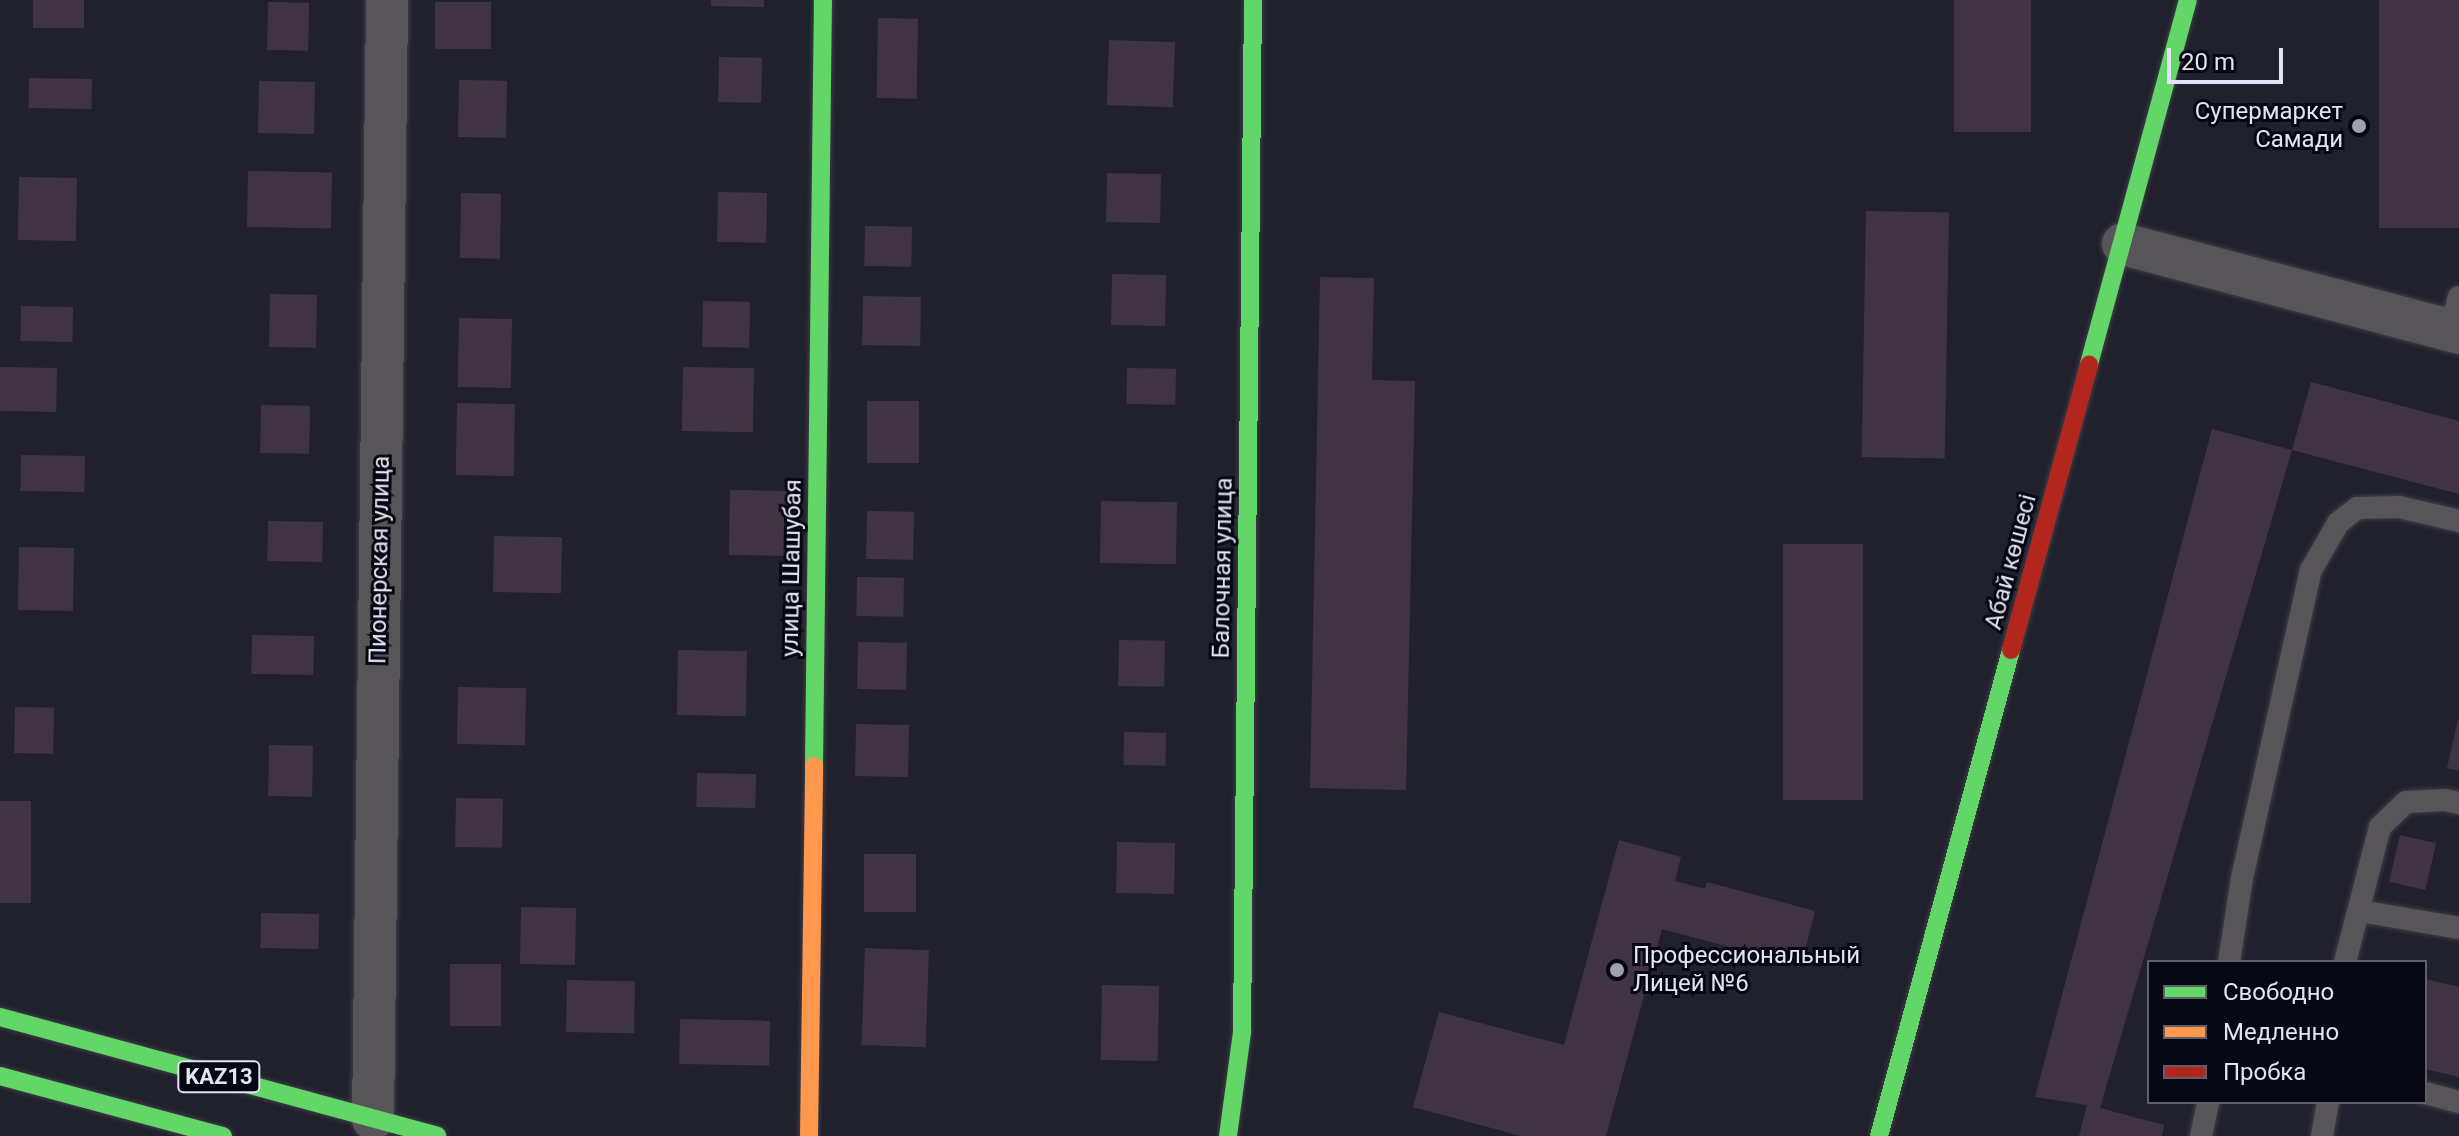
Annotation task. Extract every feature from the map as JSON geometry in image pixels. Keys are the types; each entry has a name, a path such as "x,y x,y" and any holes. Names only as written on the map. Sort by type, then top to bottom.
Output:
{"street":[{"name":"Пионерская улица","path":"373,1119 387,0"},
{"name":"улица Шашубая","path":"809,1136 823,0"},
{"name":"Балочная улица","path":"1228,1136 1242,1032 1253,0"},
{"name":"Абай көшесі","path":"1879,1136 2188,0"},
{"path":"2123,244 2456,320"},
{"name":"KAZ13","path":"0,1017 437,1136"},
{"name":"KAZ13","path":"0,1076 223,1136"}],"lane":[{"path":"2229,960 2242,878 2311,570 2338,523 2357,508 2399,507 2459,521"},
{"path":"2346,960 2380,827 2406,802 2445,800 2459,803"},
{"path":"2360,911 2459,928"},
{"path":"2427,1094 2459,1102"},
{"path":"2201,1136 2208,1104"},
{"path":"2322,1136 2328,1104"}],"building":[{"path":"33,0 84,0 84,28 33,28"},
{"path":"711,0 764,0 764,7 711,6"},
{"path":"1954,0 2031,0 2031,132 1954,132"},
{"path":"2379,0 2459,0 2459,228 2379,228"},
{"path":"268,2 309,3 308,51 267,50"},
{"path":"435,2 491,2 491,49 435,49"},
{"path":"878,18 918,19 917,99 877,98"},
{"path":"1109,40 1175,42 1173,107 1107,105"},
{"path":"719,57 762,58 761,103 718,102"},
{"path":"29,78 92,79 91,109 28,108"},
{"path":"459,80 507,81 506,138 458,137"},
{"path":"259,81 315,82 314,134 258,133"},
{"path":"248,171 332,172 331,228 247,227"},
{"path":"1107,173 1161,174 1160,223 1106,222"},
{"path":"19,177 77,178 76,241 18,240"},
{"path":"718,192 767,193 766,243 717,242"},
{"path":"461,193 501,194 500,259 460,258"},
{"path":"1866,211 1949,212 1945,458 1862,457"},
{"path":"865,226 912,227 911,267 864,266"},
{"path":"1112,274 1166,275 1165,326 1111,325"},
{"path":"1320,277 1374,278 1372,380 1415,381 1406,790 1310,788"},
{"path":"270,294 317,295 316,348 269,347"},
{"path":"863,296 921,297 920,346 862,345"},
{"path":"703,301 750,302 749,348 702,347"},
{"path":"21,306 73,307 72,342 20,341"},
{"path":"459,318 512,319 511,388 458,387"},
{"path":"0,367 57,368 56,412 0,411"},
{"path":"683,367 754,368 753,432 682,431"},
{"path":"1127,368 1176,369 1175,405 1126,404"},
{"path":"2311,382 2459,421 2459,494 2292,450"},
{"path":"867,401 919,401 919,463 867,463"},
{"path":"457,403 515,404 514,476 456,475"},
{"path":"261,405 310,406 309,454 260,453"},
{"path":"2212,429 2292,450 2100,1108 2164,1125 2162,1136 2079,1136 2087,1105 2035,1097"},
{"path":"21,455 85,456 84,492 20,491"},
{"path":"730,490 799,491 798,556 729,555"},
{"path":"1101,501 1177,502 1176,564 1100,563"},
{"path":"867,511 914,512 913,560 866,559"},
{"path":"268,521 323,522 322,562 267,561"},
{"path":"494,536 562,537 561,593 493,592"},
{"path":"1783,544 1863,544 1863,800 1783,800"},
{"path":"19,547 74,548 73,611 18,610"},
{"path":"857,577 904,578 903,617 856,616"},
{"path":"252,635 314,636 313,675 251,674"},
{"path":"1119,640 1165,641 1164,687 1118,686"},
{"path":"858,642 907,643 906,690 857,689"},
{"path":"678,650 747,651 746,716 677,715"},
{"path":"458,687 526,688 525,745 457,744"},
{"path":"15,707 54,708 53,754 14,753"},
{"path":"2459,719 2459,771 2447,768"},
{"path":"856,724 909,725 908,777 855,776"},
{"path":"1124,732 1166,733 1165,766 1123,765"},
{"path":"269,745 313,746 312,797 268,796"},
{"path":"697,773 756,774 755,808 696,807"},
{"path":"456,798 503,799 502,848 455,847"},
{"path":"0,801 31,801 31,903 0,903"},
{"path":"2400,835 2436,843 2425,890 2389,882"},
{"name":"Профессиональный Лицей №6","path":"1619,840 1681,857 1675,881 1705,889 1707,882 1815,911 1801,966 1662,929 1606,1136 1521,1136 1413,1107 1439,1012 1564,1045"},
{"path":"1117,842 1175,843 1174,894 1116,893"},
{"path":"864,854 916,854 916,912 864,912"},
{"path":"521,907 576,908 575,965 520,964"},
{"path":"261,913 319,914 318,949 260,948"},
{"path":"865,948 929,950 926,1047 862,1045"},
{"path":"450,964 501,964 501,1026 450,1026"},
{"path":"2427,979 2459,987 2459,1077 2427,1069"},
{"path":"567,980 635,981 634,1033 566,1032"},
{"path":"1102,985 1159,986 1158,1061 1101,1060"},
{"path":"680,1019 770,1021 769,1066 679,1064"}],"traffic: fast":[{"path":"814,766 823,0"},
{"path":"1228,1136 1242,1032 1253,0"},
{"path":"2089,364 2188,0"},
{"path":"1879,1136 2011,650"},
{"path":"0,1017 437,1136"},
{"path":"0,1076 223,1136"}],"traffic: slow":[{"path":"809,1136 814,766"}],"traffic: jam":[{"path":"2011,650 2089,364"}],"place":[{"name":"Супермаркет Самади","path":"2359,126"},
{"name":"Профессиональный Лицей №6","path":"1617,970"}]}
